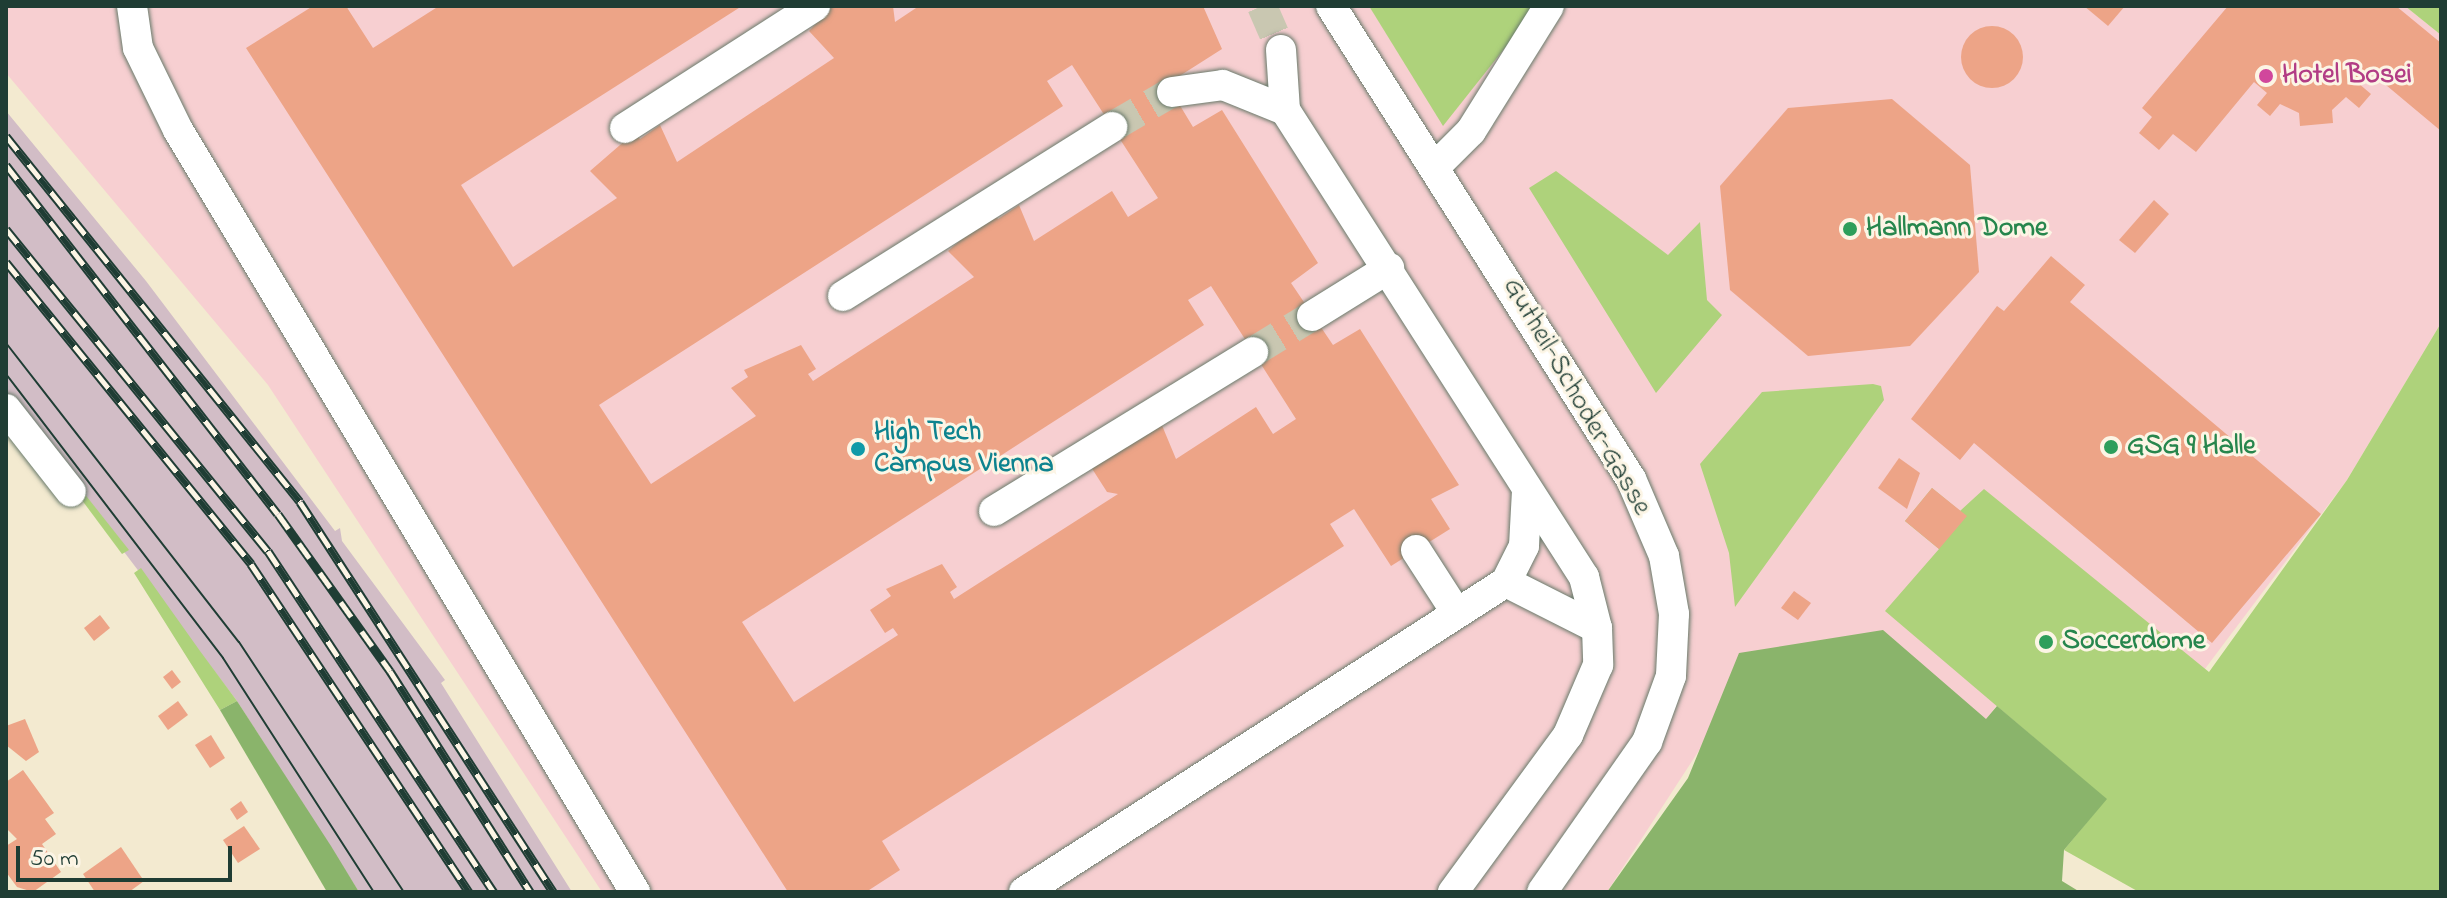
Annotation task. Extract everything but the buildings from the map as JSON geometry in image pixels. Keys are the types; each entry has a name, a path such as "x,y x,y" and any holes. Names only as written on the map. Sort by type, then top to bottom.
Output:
{"street":[{"path":"132,6 138,48 178,130 635,892"},
{"path":"625,128 815,6"},
{"name":"Gutheil-Schoder-Gasse","path":"1331,6 1437,165 1631,479 1664,556 1674,614 1671,676 1647,742 1542,892"},
{"path":"1437,165 1471,131 1549,6"},
{"path":"1281,50 1285,110 1584,577 1597,628 1598,665 1568,735 1453,892"},
{"path":"1172,92 1223,85 1285,110"},
{"path":"843,296 1112,127"},
{"path":"1312,316 1389,268"},
{"path":"994,511 1253,352"},
{"path":"6,409 71,492"},
{"path":"1024,892 1506,582 1524,546 1527,491"},
{"path":"1416,550 1456,612"},
{"path":"1506,582 1597,628"}],"shaded area":[{"path":"6,6 2405,6 2441,35 2441,323 2347,480 2107,799 1996,706 1987,719 1709,735 1607,892 602,892 268,385 6,73"},
{"path":"6,111 146,281 335,531 340,528 342,541 445,680 441,683 572,892 359,892 237,701 6,396"}],"green space":[{"path":"1369,6 1532,6 1535,10 1443,126"},
{"path":"2405,6 2441,6 2441,35"},
{"path":"1556,171 1668,255 1700,222 1707,300 1722,315 1656,393 1529,188"},
{"path":"2441,323 2441,892 2139,892 2064,850 2106,799 1885,611 1939,549 1905,521 1932,488 1960,511 1984,489 2209,672 2347,480"},
{"path":"1873,384 1881,386 1884,400 1735,607 1729,553 1700,464 1762,392"},
{"path":"6,398 38,435 129,550 122,554"},
{"path":"141,568 237,701 220,710 134,573"},
{"path":"1883,630 1986,719 1997,706 2107,799 2064,850 2062,881 2080,892 1607,892 1688,778 1739,653"},
{"path":"237,701 359,892 327,892 220,710"}],"tunnel":[{"path":"1262,6 1281,50"},
{"path":"1112,127 1172,92"},
{"path":"1253,352 1312,316"}],"tram line":[{"path":"6,343 239,642 404,892"},
{"path":"6,374 223,658 374,892"}],"railway":[{"path":"6,136 300,502 553,892"},
{"path":"6,165 278,514 390,671 530,892"},
{"path":"6,229 268,551 494,892"},
{"path":"6,262 251,564 469,892"}],"place":[{"name":"Hotel Bosei","path":"2266,76"},
{"name":"Hallmann Dome","path":"1850,229"},
{"name":"GSG 9 Halle","path":"2111,447"},
{"name":"High Tech Campus Vienna","path":"858,449"},
{"name":"Soccerdome","path":"2046,642"}]}
